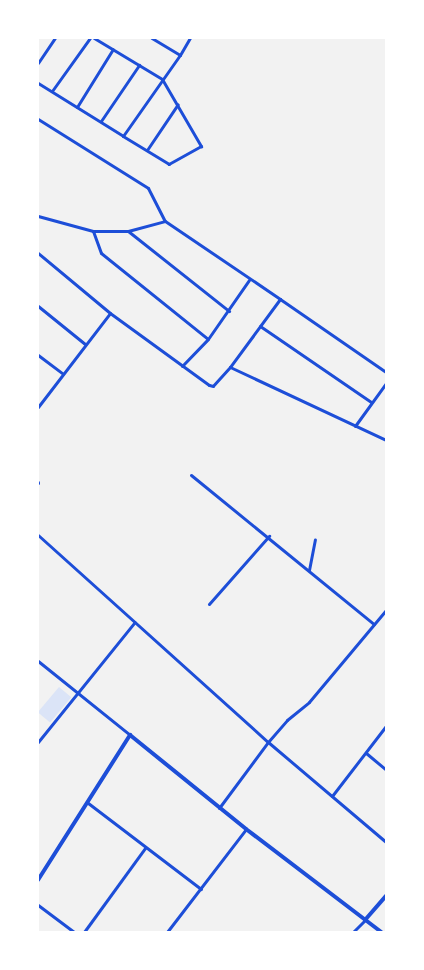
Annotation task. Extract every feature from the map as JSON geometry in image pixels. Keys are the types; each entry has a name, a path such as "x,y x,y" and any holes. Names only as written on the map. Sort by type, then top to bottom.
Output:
{"street":[{"path":"38,63 55,38"},
{"path":"52,92 90,38"},
{"path":"38,83 169,164 201,146 162,79 94,38"},
{"path":"152,38 180,55"},
{"path":"123,136 190,38"},
{"path":"77,108 113,49"},
{"path":"101,121 139,65"},
{"path":"148,150 178,104"},
{"path":"38,119 148,188 165,221 386,372"},
{"path":"38,216 93,231 128,231 165,221"},
{"path":"93,231 101,253 208,339"},
{"path":"128,231 229,311"},
{"path":"38,253 110,313 182,366 213,386 230,367 280,299"},
{"path":"182,366 208,339 249,280"},
{"path":"38,306 85,344"},
{"path":"38,407 110,313"},
{"path":"260,326 371,402"},
{"path":"38,355 63,374"},
{"path":"230,367 386,440"},
{"path":"355,426 386,383"},
{"path":"191,476 268,536 374,624"},
{"path":"38,535 268,742 386,842"},
{"path":"209,604 268,536"},
{"path":"309,570 315,540"},
{"path":"219,808 268,742 287,720 309,702 386,610"},
{"path":"38,740 135,622"},
{"path":"38,661 219,808 382,932"},
{"path":"332,796 386,726"},
{"path":"38,880 130,735"},
{"path":"366,753 386,770"},
{"path":"88,803 201,889"},
{"path":"167,932 246,829"},
{"path":"84,932 145,848"},
{"path":"353,932 386,896"},
{"path":"38,906 74,932"}],"shaded area":[{"path":"59,687 71,697 50,723 38,712"}]}
